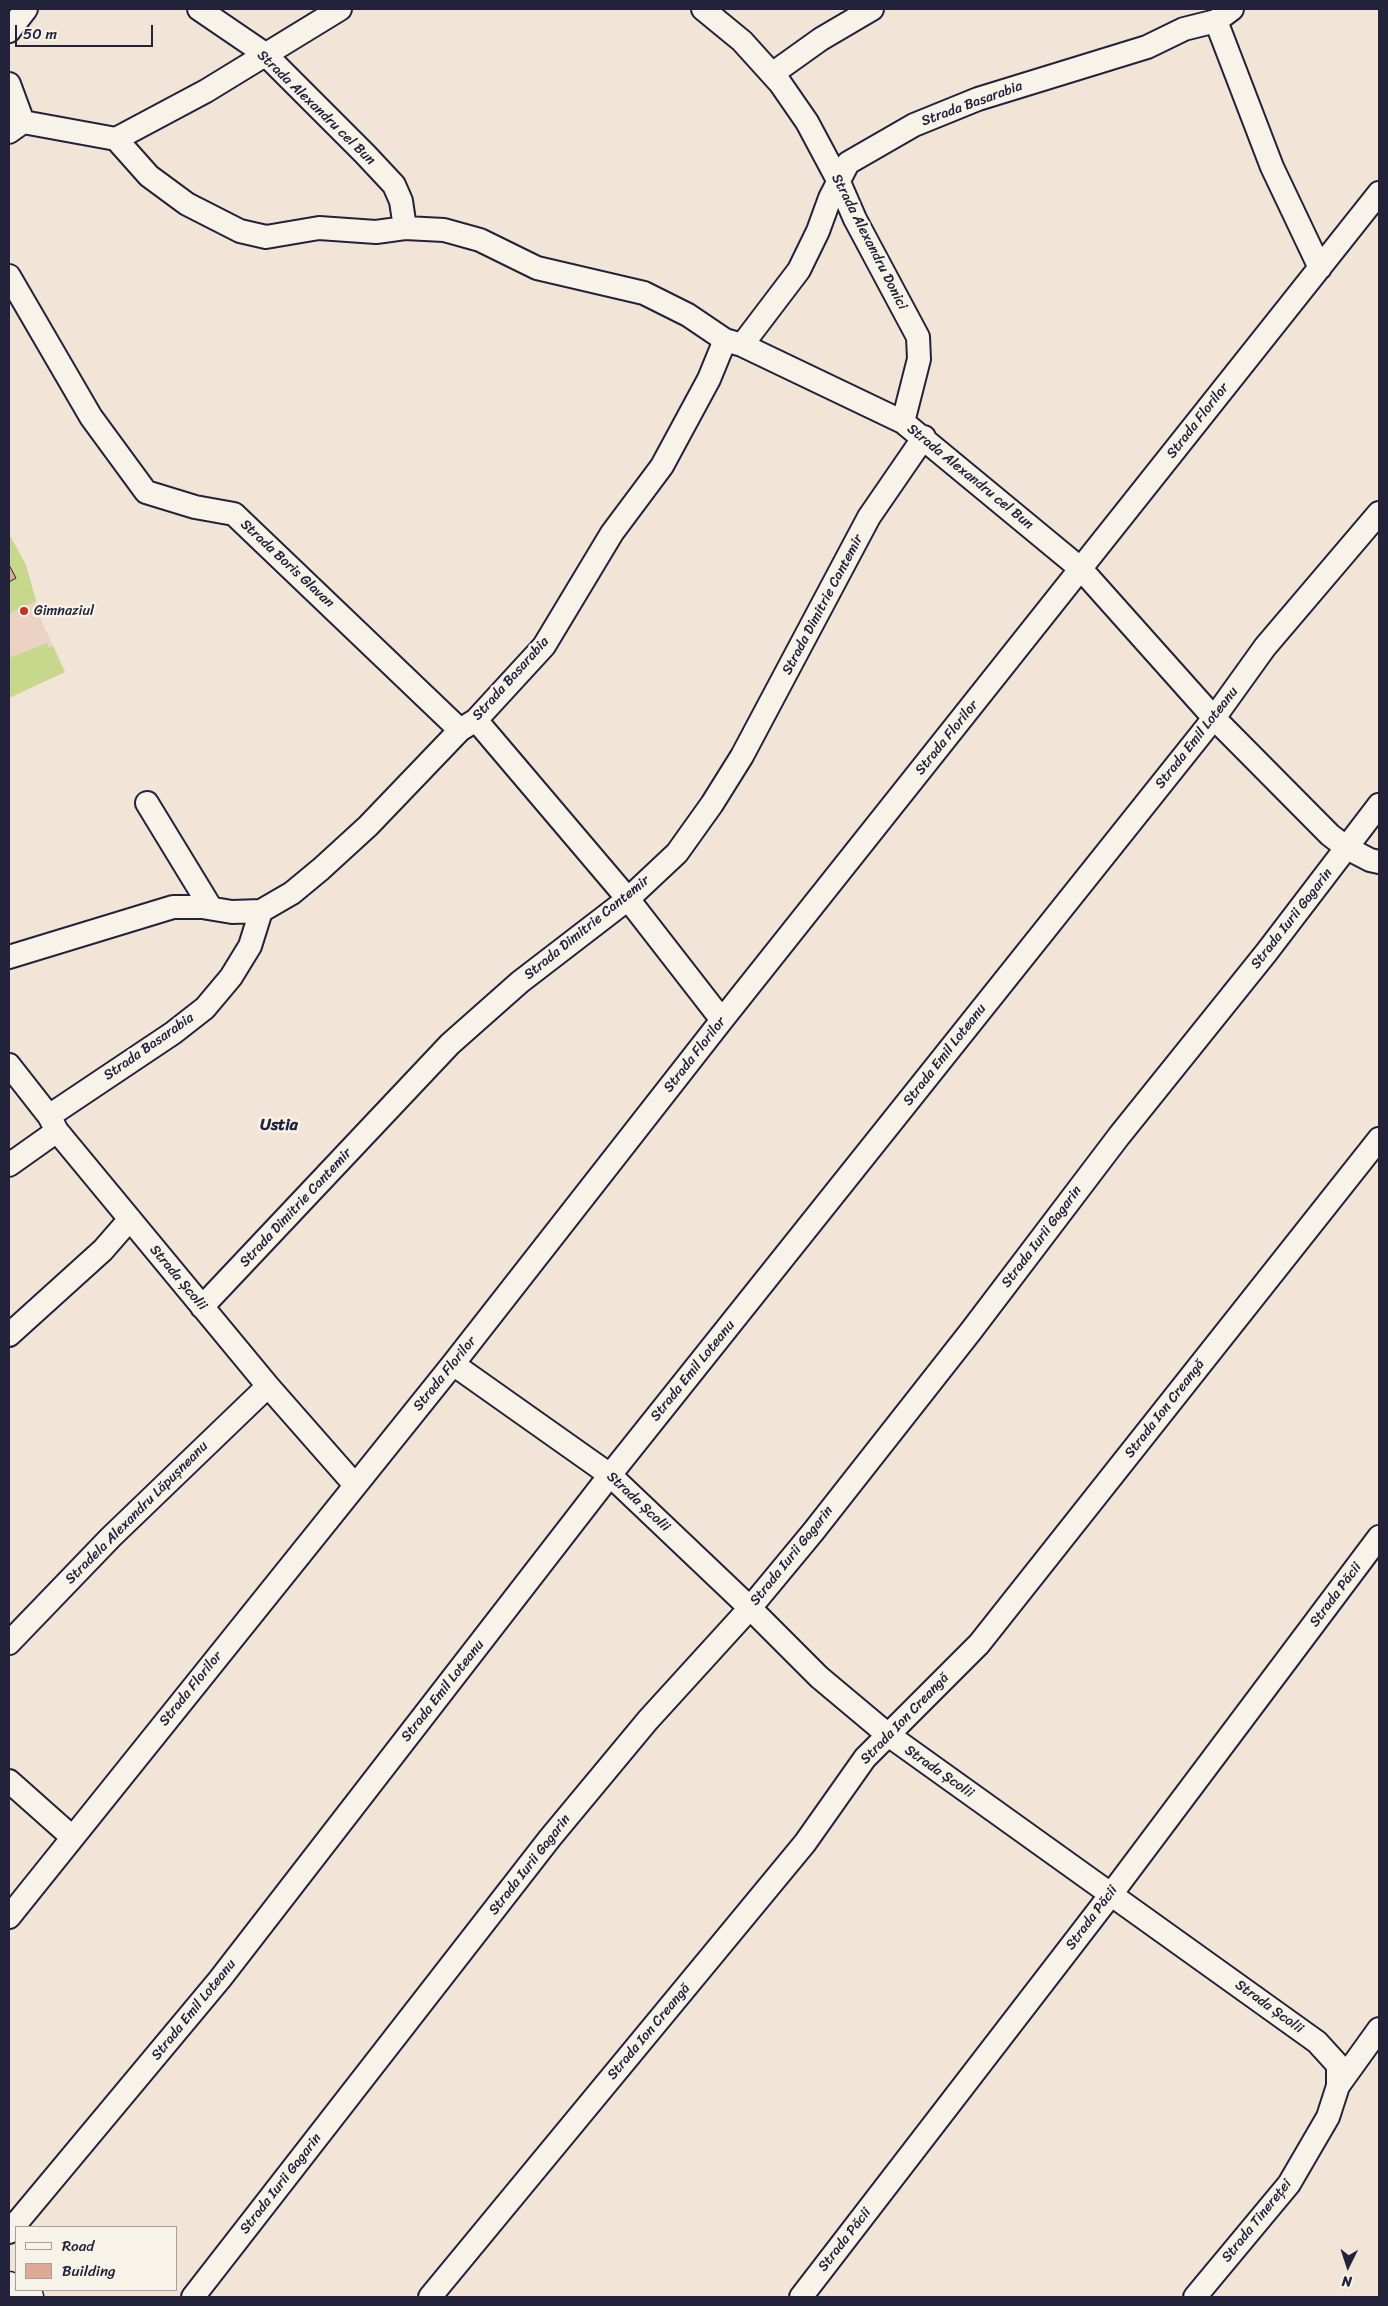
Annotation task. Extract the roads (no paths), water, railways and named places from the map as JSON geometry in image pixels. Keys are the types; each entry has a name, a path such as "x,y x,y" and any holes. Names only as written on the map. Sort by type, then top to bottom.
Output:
{"street":[{"path":"9,31 26,9"},
{"name":"Strada Alexandru cel Bun","path":"198,9 265,54 394,185 401,201 406,228"},
{"path":"9,84 16,127 116,138 206,91 340,9"},
{"name":"Strada Alexandru Donici","path":"704,9 742,41 772,74 807,122 838,180 855,219 918,337 919,359 904,422"},
{"path":"772,74 821,39 872,9"},
{"name":"Strada Basarabia","path":"9,957 173,907 211,908 232,912 261,911 292,893 328,863 368,826 544,646 612,534 662,466 709,379 734,342 800,270 838,180 848,163 914,126 978,99 1147,46 1184,29 1224,15 1272,167 1320,268"},
{"name":"Strada Alexandru cel Bun","path":"116,138 149,176 187,204 240,231 266,236 319,228 376,232 406,228 444,230 480,240 538,268 644,293 688,315 734,342 904,422 1081,569 1214,718 1330,835 1346,848 1370,860 1379,862"},
{"name":"Strada Florilor","path":"9,1917 453,1364 722,1020 1379,193"},
{"name":"Strada Boris Glavan","path":"9,276 91,417 146,492 195,507 234,514 468,725 628,899 722,1020"},
{"name":"Strada Dimitrie Cantemir","path":"202,1307 450,1044 520,982 628,899 677,853 712,804 742,756 869,517 924,438"},
{"name":"Strada Emil Loteanu","path":"9,2232 220,1979 610,1475 1214,718 1265,647 1379,513"},
{"path":"147,803 211,908"},
{"name":"Strada Iurii Gagarin","path":"193,2297 550,1838 648,1720 750,1608 971,1331 1119,1136 1266,953 1379,805"},
{"name":"Strada Basarabia","path":"9,1166 53,1124 205,1008 231,977 250,946 261,911"},
{"name":"Strada Școlii","path":"9,1066 53,1124 202,1307 355,1485"},
{"name":"Strada Ion Creangă","path":"430,2297 805,1843 865,1758 979,1644 1379,1139"},
{"path":"9,1335 103,1250 130,1219"},
{"name":"Strada Școlii","path":"453,1364 610,1475 820,1677 887,1734 1112,1893 1317,2042 1338,2065 1338,2086"},
{"name":"Stradela Alexandru Lăpușneanu","path":"9,1643 110,1537 268,1386"},
{"name":"Strada Păcii","path":"801,2297 1112,1893 1379,1537"},
{"path":"9,1781 72,1837"},
{"path":"1338,2086 1379,2029"},
{"name":"Strada Tinereței","path":"1195,2297 1289,2184 1328,2117 1338,2086"}],"place":[{"name":"Gimnaziul","path":"24,611"}],"district":[{"name":"Ustia","path":"279,1126"}]}
